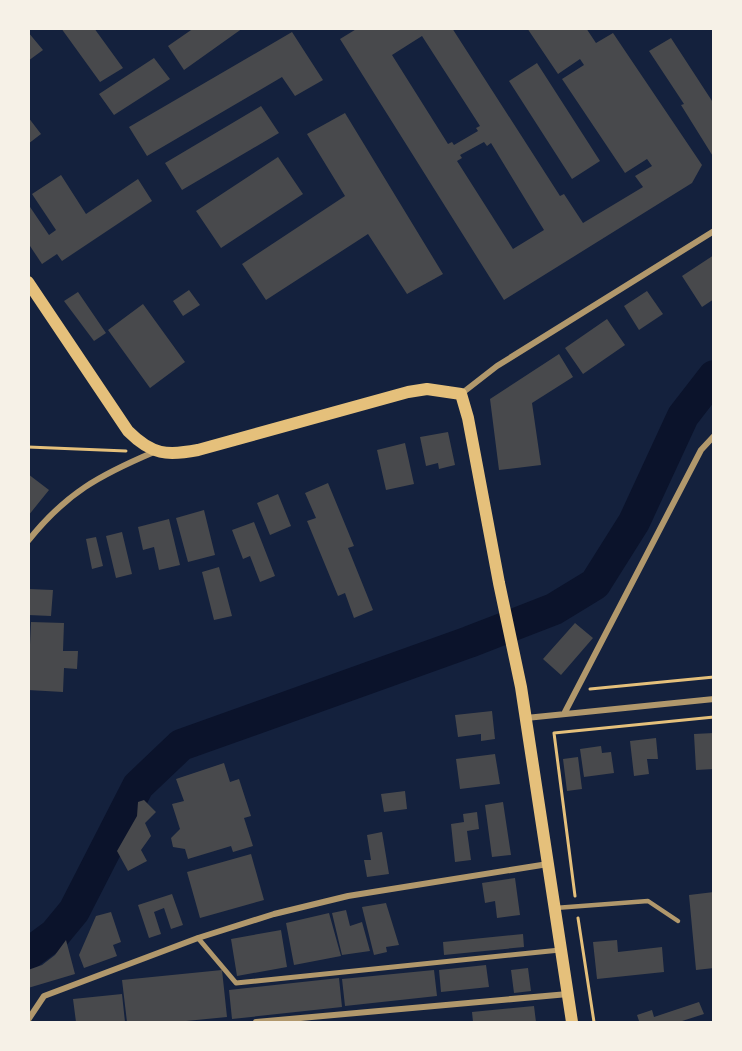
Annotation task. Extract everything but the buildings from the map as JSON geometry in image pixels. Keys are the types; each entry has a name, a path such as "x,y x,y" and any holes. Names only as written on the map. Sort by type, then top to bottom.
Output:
{"main road":[{"path":"28,282 128,432 155,452 169,454 198,450 408,392 428,389 461,394 468,418 521,687 572,1023"}],"street":[{"path":"461,394 497,366 714,231"},
{"path":"566,712 701,450 714,436"},
{"path":"28,541 71,495 96,478 155,452"},
{"path":"526,718 566,712 714,699"},
{"path":"29,1022 44,996 198,938 274,914 348,896 548,864"},
{"path":"198,938 236,983 561,950"},
{"path":"256,1023 568,994"}],"lane":[{"path":"555,908 648,901 678,921"}],"path":[{"path":"28,447 155,452"},
{"path":"578,691 714,677"},
{"path":"594,1023 576,907 554,733 714,717"}],"waterway":[{"path":"28,954 55,934 74,911 138,786 181,745 469,642 554,609 595,584 634,522 683,416 714,376"}]}
